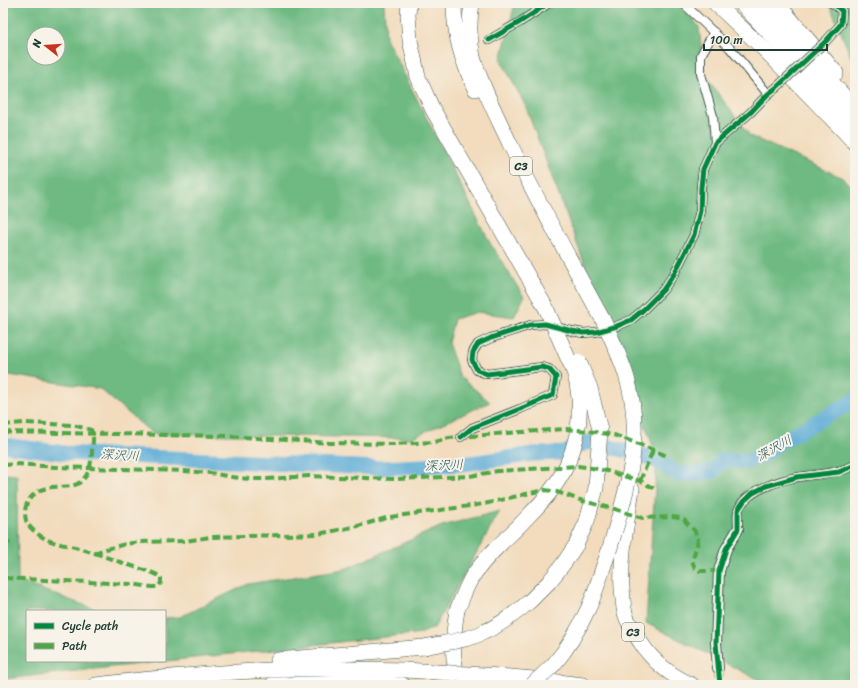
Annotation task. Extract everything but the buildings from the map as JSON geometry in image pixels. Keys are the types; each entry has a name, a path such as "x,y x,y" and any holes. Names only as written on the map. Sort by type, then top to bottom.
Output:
{"highway":[{"path":"124,682 225,665 424,647 484,633 517,612 549,582 576,545 587,521 596,488 600,430 590,388 579,363 432,108 418,77 410,40 408,15 409,3"},
{"name":"C3","path":"454,3 454,18 457,40 464,64 474,87 494,126 558,236"},
{"name":"C3","path":"472,3 470,34 473,57 482,84 520,164 618,351 628,379 635,425 632,468 625,496 615,552 589,608 566,650 532,685"},
{"path":"715,3 764,49 855,143"},
{"path":"741,3 818,85 855,128"},
{"path":"758,3 829,79 855,110"},
{"path":"777,3 855,97"},
{"path":"461,685 455,666 453,648 457,610 464,593 472,577 484,562 497,547 538,507 560,479 574,449 578,433 580,413 575,374 546,308"},
{"name":"C3","path":"615,552 621,574 625,614 634,633 647,652 663,668 692,685"},
{"path":"96,685 196,675 290,669 350,669 405,670 499,676 583,685"},
{"path":"272,685 358,683 403,685"}],"street":[{"path":"489,40 549,3"},
{"path":"683,3 730,48 768,94"},
{"path":"714,143 751,112 768,94 826,41 841,24 842,11 831,3"},
{"path":"461,437 472,428 553,395 556,377 549,369 542,367 487,374 477,370 472,360 473,352 478,344 491,338 531,325 545,324 583,333 596,332 617,326 631,320 643,310 663,290 674,274 694,235 700,211 703,170 714,143 713,116 701,74 701,56 714,32"},
{"path":"718,668 716,643 719,571 726,549 738,529 738,510 744,501 753,493 766,486 797,477 839,472 855,465"}],"green space":[{"path":"3,3 384,3 386,38 490,243 524,297 514,317 477,312 454,319 448,343 460,377 490,402 411,438 153,434 100,389 3,374"},
{"path":"515,3 676,3 683,7 699,27 704,75 750,136 841,177 855,189 855,685 769,685 646,623 657,457 525,105 501,60"},
{"path":"829,3 855,3 855,67 854,65"},
{"path":"3,474 17,475 18,581 97,610 26,610 26,662 158,662 3,679"},
{"path":"500,511 434,628 422,633 166,661 166,618 180,617 248,584 345,569 442,526"}],"waterway":[{"name":"深沢川","path":"3,445 64,453 380,468 463,464 534,454 564,453 588,442 640,454 662,464 678,474 695,474 714,471 721,461 728,460 745,462 762,456 779,443 855,400"}],"tunnel":[{"path":"718,668 720,685"}],"marked path":[{"path":"3,425 24,423 73,425 91,430 93,438 92,457 89,470 85,477 76,485 52,487 40,490 28,502 25,513 27,523 35,532 48,540 82,549 149,572 161,577 161,583 158,587 152,587 131,584 3,578"},
{"path":"3,432 228,436 329,443 393,444 435,442 449,438 566,429 614,435 667,456"},
{"path":"640,481 653,450"},
{"path":"3,465 18,464 55,467 184,471 250,479 309,476 395,479 470,476 498,471 578,466 607,471 640,481 657,490"},
{"path":"94,553 139,542 186,541 210,537 318,534 358,526 390,517 484,504 545,490 557,492 643,518 680,518 694,530 698,538 692,561 695,568 700,571 719,571"},
{"path":"3,545 11,542"}],"cycle path":[{"path":"489,40 549,3"},
{"path":"461,437 472,428 553,395 556,377 549,369 542,367 487,374 477,370 472,360 473,352 478,344 491,338 531,325 545,324 583,333 596,332 617,326 631,320 663,290 674,274 694,235 700,211 703,169 715,143 751,112 768,94 826,41 841,24 842,11 831,3"},
{"path":"720,685 716,643 719,571 726,549 738,529 738,510 744,501 753,493 766,486 797,477 839,472 855,465"}]}
